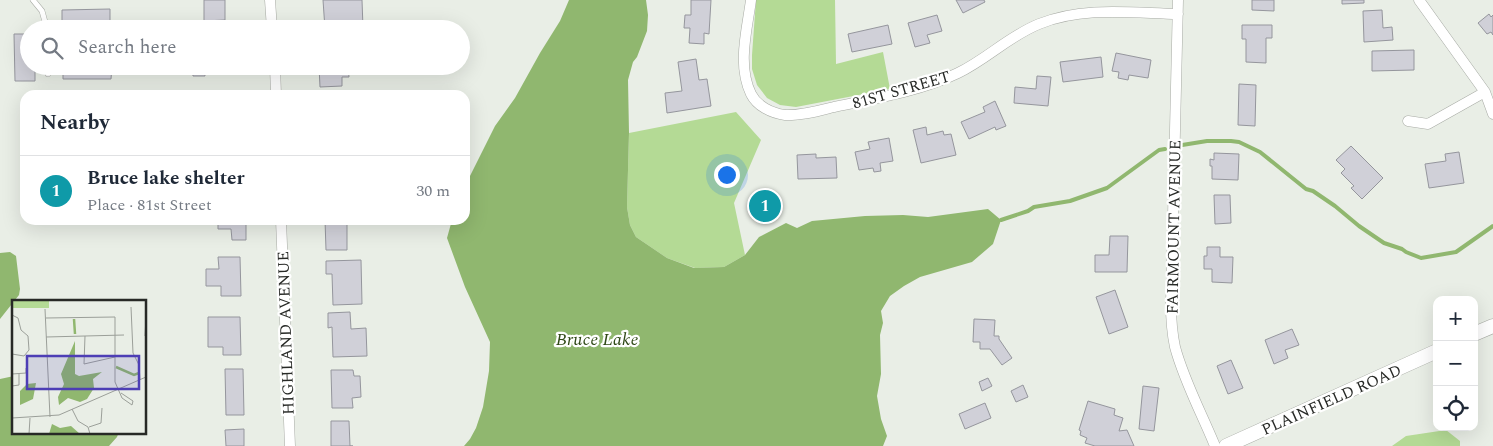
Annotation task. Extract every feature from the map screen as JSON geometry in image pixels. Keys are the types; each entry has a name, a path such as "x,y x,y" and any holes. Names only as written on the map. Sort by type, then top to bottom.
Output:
{"main road":[{"path":"1478,332 1493,326"},
{"name":"PLAINFIELD ROAD","path":"1226,446 1433,353"}],"street":[{"path":"270,0 271,20"},
{"name":"81ST STREET","path":"750,0 744,53 744,71 751,94 756,102 773,112 784,114 803,114 876,99 929,84 958,73 1018,34 1057,18 1094,12 1178,14"},
{"name":"FAIRMOUNT AVENUE","path":"1178,0 1172,329 1175,348 1184,373 1216,446"},
{"path":"1419,0 1485,92 1493,114"},
{"path":"275,75 276,90"},
{"path":"1408,121 1428,124 1485,92"},
{"name":"HIGHLAND AVENUE","path":"281,225 290,446"}],"lane":[{"path":"33,0 42,12 44,20"}],"shaded area":[{"path":"756,0 835,0 836,64 883,52 890,89 796,107 780,105 767,98 757,85 752,69"},
{"path":"736,112 761,140 734,203 745,255 724,267 695,268 667,258 636,237 630,225 627,207 629,133"},
{"path":"1447,431 1460,441 1460,446 1392,446 1406,436"}],"water":[{"name":"Bruce Lake","path":"569,0 646,0 648,15 647,31 637,57 633,62 628,80 627,207 630,225 636,237 667,258 694,268 724,267 745,255 759,237 786,223 797,228 812,221 865,216 903,215 928,217 988,209 1001,220 993,244 972,262 920,277 890,296 881,311 883,323 880,335 881,374 877,396 881,419 887,436 883,446 464,446 476,428 483,407 489,371 490,342 465,287 447,238 451,225 470,225 470,176 495,126 515,98 560,21"},
{"path":"10,252 16,256 20,289 19,295 15,300 12,300 12,304 0,319 0,253"},
{"path":"12,376 12,434 118,434 117,437 109,446 0,446 0,379"}],"building":[{"path":"204,0 225,0 225,20 204,20"},
{"path":"323,0 362,0 363,20 324,20"},
{"path":"691,0 711,0 709,34 704,33 704,44 689,43 690,28 684,28 685,15 691,15"},
{"path":"956,0 984,0 985,2 963,13"},
{"path":"1252,0 1274,0 1274,11 1252,10"},
{"path":"1342,0 1364,0 1364,3 1342,4"},
{"path":"110,9 110,20 62,20 62,10"},
{"path":"1382,10 1383,28 1392,27 1393,40 1364,42 1363,11"},
{"path":"1489,14 1491,17 1493,15 1493,35 1491,32 1487,34 1478,23"},
{"path":"937,15 942,31 927,35 930,43 915,47 908,23"},
{"path":"888,25 892,44 852,52 848,34"},
{"path":"1242,25 1272,25 1272,38 1266,38 1266,63 1246,62 1246,39 1242,39"},
{"path":"14,34 20,34 20,75 35,75 35,81 15,81"},
{"path":"1414,50 1414,70 1372,71 1372,51"},
{"path":"1116,53 1151,60 1148,78 1129,75 1128,80 1118,78 1119,72 1112,71"},
{"path":"1101,57 1103,77 1063,82 1060,62"},
{"path":"696,59 699,80 707,79 711,106 667,113 665,93 682,91 678,62"},
{"path":"63,75 111,75 111,79 63,79"},
{"path":"319,75 349,75 349,77 342,77 342,86 320,87"},
{"path":"1037,76 1051,77 1048,106 1014,103 1015,87 1036,89"},
{"path":"1239,84 1256,85 1255,126 1238,125"},
{"path":"995,101 1006,126 996,130 995,127 969,139 961,122 985,112 983,107"},
{"path":"926,127 927,135 943,131 944,135 951,134 956,155 921,163 913,130"},
{"path":"889,138 893,161 880,163 881,171 874,172 873,168 859,170 855,152 870,149 868,142"},
{"path":"1351,146 1383,178 1362,199 1351,188 1354,186 1341,173 1345,169 1336,160"},
{"path":"1459,152 1464,183 1429,188 1425,164 1446,161 1445,154"},
{"path":"1214,153 1239,154 1238,180 1212,179 1210,159 1214,160"},
{"path":"816,154 816,158 836,157 837,178 798,179 797,155"},
{"path":"771,195 776,210 759,216 754,202"},
{"path":"1214,195 1230,195 1231,223 1215,224"},
{"path":"218,225 246,225 246,240 232,240 231,229 218,229"},
{"path":"325,225 347,225 347,250 326,250"},
{"path":"1110,236 1128,236 1127,272 1095,272 1095,255 1109,255"},
{"path":"1207,247 1220,247 1220,257 1233,257 1232,283 1212,282 1212,269 1204,269 1204,256 1207,256"},
{"path":"218,257 240,257 241,296 221,296 221,286 206,286 206,269 219,269"},
{"path":"361,260 362,304 333,305 332,274 326,274 326,261"},
{"path":"1115,290 1128,327 1109,334 1096,297"},
{"path":"350,312 351,329 366,328 367,356 333,357 332,327 328,328 328,313"},
{"path":"208,317 240,317 241,355 223,355 223,347 208,347"},
{"path":"974,319 995,320 994,336 999,336 999,339 1012,358 1002,365 990,349 980,349 980,342 973,342"},
{"path":"1292,329 1299,345 1285,350 1288,358 1274,364 1265,340"},
{"path":"1231,360 1243,388 1228,394 1217,366"},
{"path":"225,369 243,369 244,415 226,415"},
{"path":"331,370 353,370 354,376 360,376 361,397 352,398 353,408 332,408"},
{"path":"988,378 992,386 982,391 979,382"},
{"path":"1023,385 1028,397 1016,402 1011,391"},
{"path":"1143,386 1159,388 1154,431 1139,429"},
{"path":"1088,401 1115,409 1114,415 1123,418 1119,431 1127,430 1134,446 1095,446 1085,443 1087,438 1080,435 1081,431 1079,430"},
{"path":"985,403 991,418 965,429 959,414"},
{"path":"331,421 349,421 350,446 331,446"},
{"path":"244,429 244,446 226,446 225,430"}],"waterway":[{"path":"1176,146 1207,141 1239,142 1260,152 1306,189 1313,191 1335,206 1384,243 1421,258 1456,252 1493,226"},
{"path":"1001,220 1028,211 1034,207 1070,201 1107,188 1159,150 1165,149"}],"place":[{"name":"Bruce lake shelter","path":"765,206"}]}
